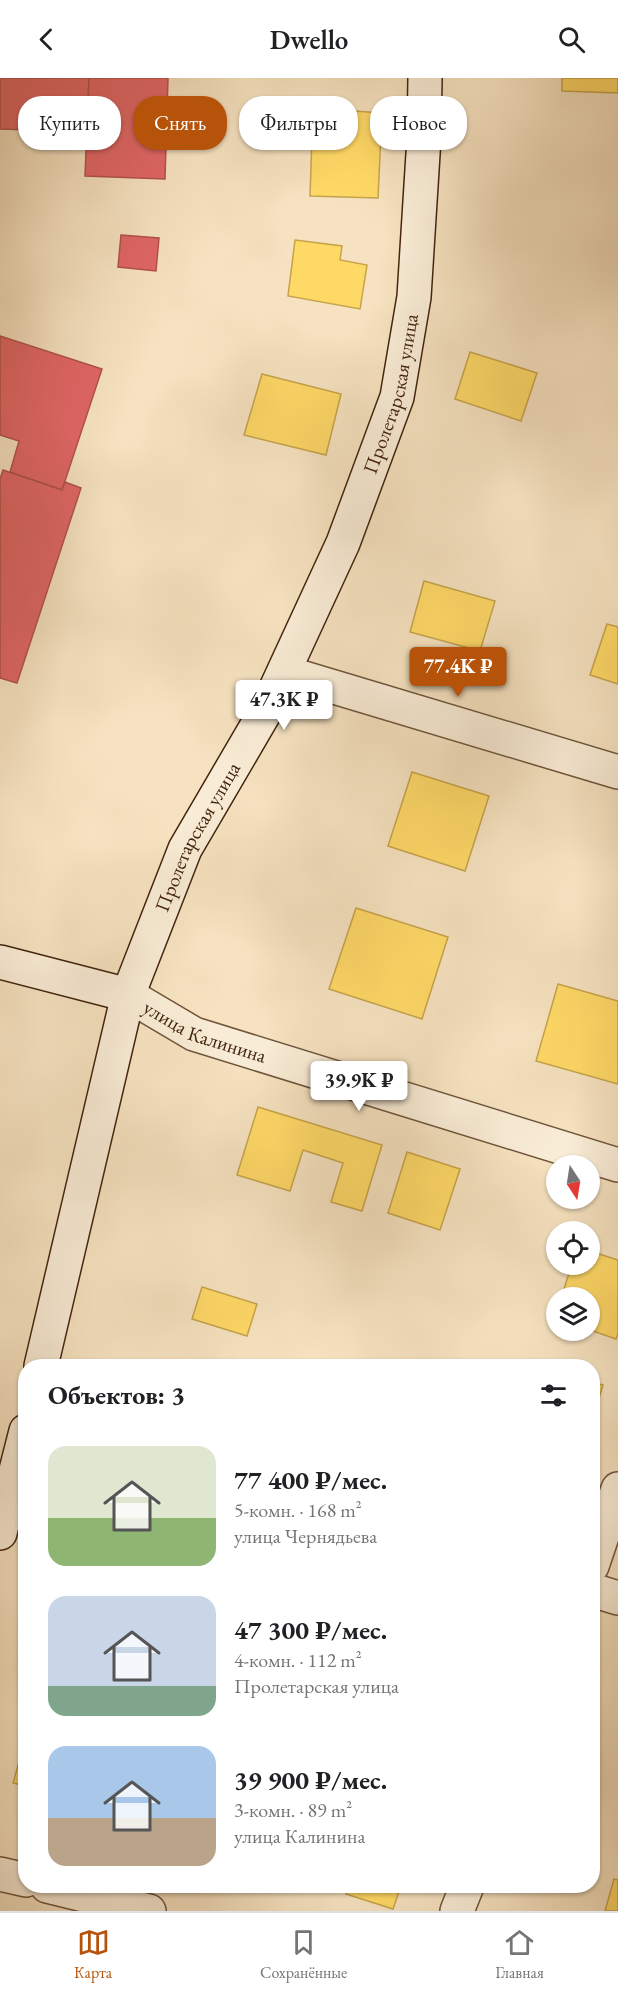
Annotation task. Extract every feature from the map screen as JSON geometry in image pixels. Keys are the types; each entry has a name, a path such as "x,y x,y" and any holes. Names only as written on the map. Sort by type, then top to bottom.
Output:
{"street":[{"name":"Пролетарская улица","path":"42,1359 128,995 185,849 265,712 343,543 397,397 414,297 424,138 425,78"},
{"path":"284,672 618,772"},
{"name":"улица Калинина","path":"0,962 128,995 194,1034 618,1165"},
{"path":"0,1533 18,1462"},
{"path":"600,1542 618,1489"},
{"path":"600,1592 618,1598"},
{"path":"0,1874 18,1878"},
{"path":"76,1893 149,1911"},
{"path":"457,1911 464,1893"}],"building: Жильё":[{"path":"562,78 618,78 618,93 562,91"},
{"path":"358,111 370,112 370,150 380,150 378,198 310,196 312,150 358,150"},
{"path":"295,240 342,246 340,260 367,265 360,309 288,296"},
{"path":"470,352 537,373 521,421 455,399"},
{"path":"262,374 341,394 326,455 244,435"},
{"path":"424,581 495,601 480,651 410,632"},
{"path":"607,624 618,627 618,684 590,675"},
{"path":"412,772 489,796 465,871 388,846"},
{"path":"356,908 448,937 422,1019 329,989"},
{"path":"558,984 618,1001 618,1084 536,1061"},
{"path":"258,1107 382,1145 362,1211 331,1202 343,1163 303,1150 290,1191 237,1175"},
{"path":"407,1152 460,1169 440,1230 388,1213"},
{"path":"600,1254 618,1260 618,1334 616,1339 600,1333 600,1287 565,1287 568,1275 600,1275"},
{"path":"202,1287 257,1304 247,1336 192,1319"},
{"path":"18,1766 18,1784 13,1783"},
{"path":"614,1879 618,1880 618,1911 605,1911"},
{"path":"346,1893 399,1893 393,1909"}],"building: Торговля":[{"path":"0,78 89,78 88,96 18,96 18,130 0,129"},
{"path":"89,78 168,78 167,96 133,96 133,150 166,150 165,179 85,176 86,150 121,150 121,96 88,96"},
{"path":"121,235 159,238 156,271 118,267"},
{"path":"0,336 102,369 62,490 10,472 19,441 0,435"},
{"path":"3,470 62,490 65,482 81,488 17,683 0,678 0,479"}]}
